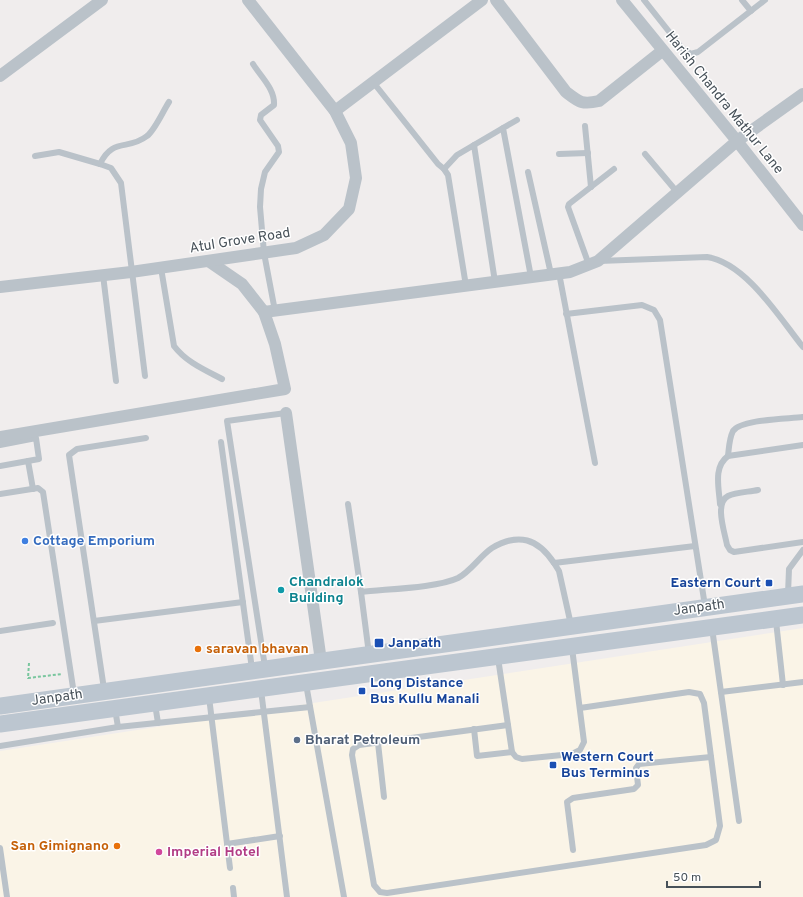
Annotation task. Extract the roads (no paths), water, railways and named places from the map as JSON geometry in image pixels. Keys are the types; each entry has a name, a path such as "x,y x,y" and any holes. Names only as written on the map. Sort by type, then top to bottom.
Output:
{"main road":[{"name":"Janpath","path":"0,706 796,595"},
{"name":"Janpath","path":"0,724 803,615"}],"street":[{"path":"0,76 102,0"},
{"name":"Atul Grove Road","path":"0,287 210,262 296,248 324,235 349,209 356,178 351,143 335,111 248,0"},
{"path":"335,111 482,0"},
{"path":"496,0 566,92 578,102 586,104 599,101 662,51"},
{"name":"Harish Chandra Mathur Lane","path":"622,0 662,51 737,141 803,225"},
{"path":"270,312 570,272 593,263 737,141 803,94"},
{"path":"0,437 285,389 275,344 270,312 242,284 210,262"},
{"path":"286,413 321,661"}],"lane":[{"path":"644,0 682,48 690,54 698,52 765,0"},
{"path":"742,0 751,11"},
{"path":"253,64 272,91 274,105 261,115 260,120 278,146 279,152 265,172 260,189 260,206 270,312"},
{"path":"373,82 448,175 466,286"},
{"path":"100,164 103,158 115,146 134,143 148,136 169,102"},
{"path":"444,169 457,155 517,120"},
{"path":"585,126 591,187"},
{"path":"503,128 531,277"},
{"path":"474,145 495,282"},
{"path":"35,156 59,152 100,164 111,168 121,183 145,376"},
{"path":"559,154 588,153"},
{"path":"645,154 677,192"},
{"path":"614,169 569,204 568,207 593,263 707,257 721,261 731,265 749,280 803,347"},
{"path":"528,172 566,314 595,464"},
{"path":"161,268 174,346 180,354 194,364 222,379"},
{"path":"103,274 116,381"},
{"path":"566,314 642,305 654,310 660,320 705,607"},
{"path":"259,670 227,420 286,413"},
{"path":"728,456 730,439 734,430 743,424 803,417"},
{"path":"0,445 36,438 39,459 0,466"},
{"path":"104,691 70,455 77,449 146,438"},
{"path":"221,442 243,602 259,670"},
{"path":"803,445 728,456 722,460 718,470 720,508 727,545 730,550 734,552 803,542"},
{"path":"28,461 33,489"},
{"path":"0,494 41,489 45,497 74,695"},
{"path":"720,508 723,499 729,495 758,490"},
{"path":"348,504 369,654"},
{"path":"361,592 439,584 458,578 492,548 508,541 529,540 545,549 559,571 572,626"},
{"path":"554,563 695,546"},
{"path":"796,595 789,569 803,550"},
{"path":"94,621 243,602"},
{"path":"776,619 783,685"},
{"path":"0,631 53,623"},
{"path":"712,627 739,821"},
{"path":"497,656 512,752 516,757 522,759 572,754 580,750 584,742 572,646"},
{"path":"306,682 344,897"},
{"path":"721,692 803,682"},
{"path":"261,688 288,897"},
{"path":"508,725 378,742 359,745 353,749 352,755 374,885 380,892 388,893 706,845 716,840 720,826 704,703 700,694 689,692 580,708"},
{"path":"209,695 230,868"},
{"path":"155,703 158,723"},
{"path":"0,746 118,727 310,707"},
{"path":"115,708 118,727"},
{"path":"474,729 477,756 512,752"},
{"path":"378,742 384,797"},
{"path":"573,850 567,802 573,798 634,788 638,785 636,768 638,764 711,757"},
{"path":"227,844 280,836"},
{"path":"0,848 7,897"},
{"path":"233,888 234,897"}],"place":[{"name":"Cottage Emporium","path":"25,541"},
{"name":"Eastern Court","path":"769,583"},
{"name":"Chandralok Building","path":"281,590"},
{"name":"Janpath","path":"379,643"},
{"name":"saravan bhavan","path":"198,649"},
{"name":"Long Distance Bus Kullu Manali","path":"362,691"},
{"name":"Bharat Petroleum","path":"297,740"},
{"name":"Western Court Bus Terminus","path":"553,765"},
{"name":"San Gimignano","path":"117,846"},
{"name":"Imperial Hotel","path":"159,852"}]}
